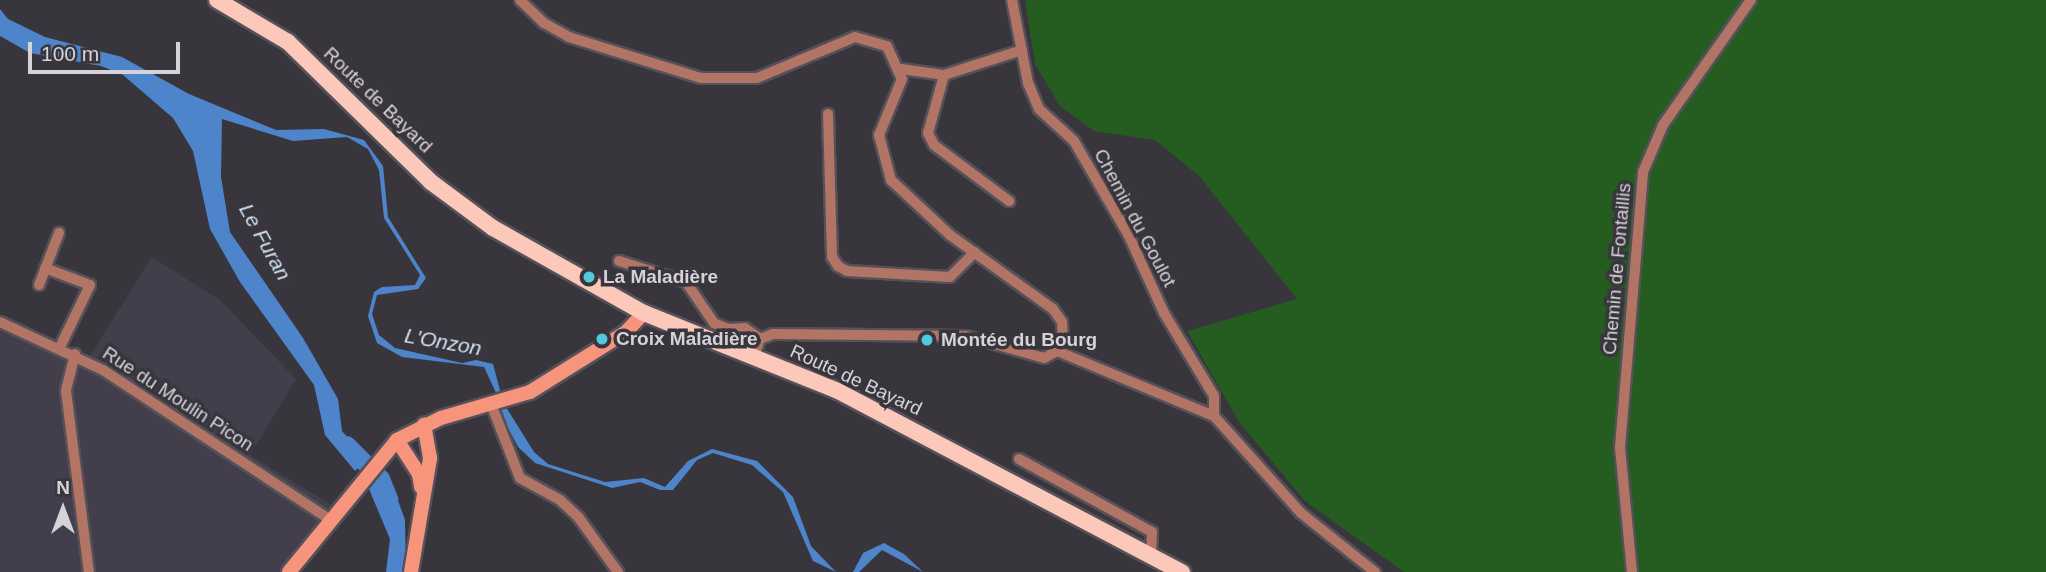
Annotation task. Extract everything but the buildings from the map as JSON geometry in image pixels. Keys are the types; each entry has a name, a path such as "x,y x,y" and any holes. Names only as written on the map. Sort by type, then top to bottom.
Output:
{"main road":[{"name":"Route de Bayard","path":"217,0 288,42 459,206 644,313 838,391 1182,572"},
{"path":"289,572 354,488 397,440 424,425 530,392 565,373 630,330 644,313"},
{"path":"411,572 430,457 424,425"},
{"path":"397,440 419,474 423,495"},
{"path":"278,572 329,519"}],"street":[{"path":"520,0 544,23 569,37 701,78 757,78 855,37 887,46 901,69 900,91 885,114 879,135 883,161 891,180 975,252 1054,309 1062,331 1057,351 1044,358 1031,357 966,335 773,334 760,340 754,356"},
{"name":"Chemin du Goulot","path":"1012,0 1022,50 1039,109 1074,141 1114,211 1164,313 1214,396 1214,416"},
{"name":"Chemin de Fontaillis","path":"1632,572 1620,447 1643,172 1663,125 1751,0"},
{"path":"901,69 944,75 1022,50"},
{"path":"944,75 928,133 934,145 1009,201"},
{"path":"828,114 832,257 838,266 847,271 950,277 975,252"},
{"path":"39,285 58,233"},
{"path":"619,261 686,282 714,323 729,329 745,328 760,340"},
{"path":"45,268 90,285 60,347"},
{"name":"Rue du Moulin Picon","path":"0,322 75,354 329,519"},
{"path":"1057,351 1214,416 1301,513 1376,572"},
{"path":"75,354 66,391 89,572"},
{"path":"491,404 520,478 560,500 579,518 618,572"},
{"path":"1019,459 1152,532 1152,555"}],"shaded area":[{"path":"152,257 221,301 296,379 250,455 346,514 299,572 0,572 0,330 85,364"}],"green space":[{"path":"1025,0 2046,0 2046,572 1404,572 1305,501 1239,422 1187,331 1297,299 1200,177 1155,140 1094,131 1060,106 1035,64"}],"water":[{"path":"0,9 8,19 45,37 122,57 189,94 276,130 324,129 364,140 383,166 388,217 426,278 418,289 377,295 372,314 379,335 395,348 462,363 476,360 493,364 501,394 497,395 484,367 402,357 377,343 368,316 374,292 382,287 415,285 420,275 384,218 379,170 368,149 347,137 293,141 222,119 221,177 230,232 303,338 338,399 342,431 367,459 355,471 325,435 314,385 240,282 210,229 193,151 173,118 123,75 101,66 30,53 0,36"},
{"path":"506,407 534,452 548,464 605,482 644,478 665,487 688,461 712,449 757,461 793,497 811,546 836,572 813,561 783,492 752,465 713,453 697,460 673,490 660,490 640,482 612,488 535,463 518,447 507,426 501,409"},
{"path":"381,476 390,478 405,520 406,572 386,572 390,539 369,489"},
{"path":"884,543 904,554 923,572 882,550 859,572 853,572 863,553"}],"waterway":[{"name":"Le Furan","path":"347,445 381,479 389,499"}],"place":[{"name":"La Maladière","path":"589,277"},
{"name":"Croix Maladière","path":"602,339"},
{"name":"Montée du Bourg","path":"927,340"}],"water label":[{"name":"L'Onzon","path":"443,342"}]}
